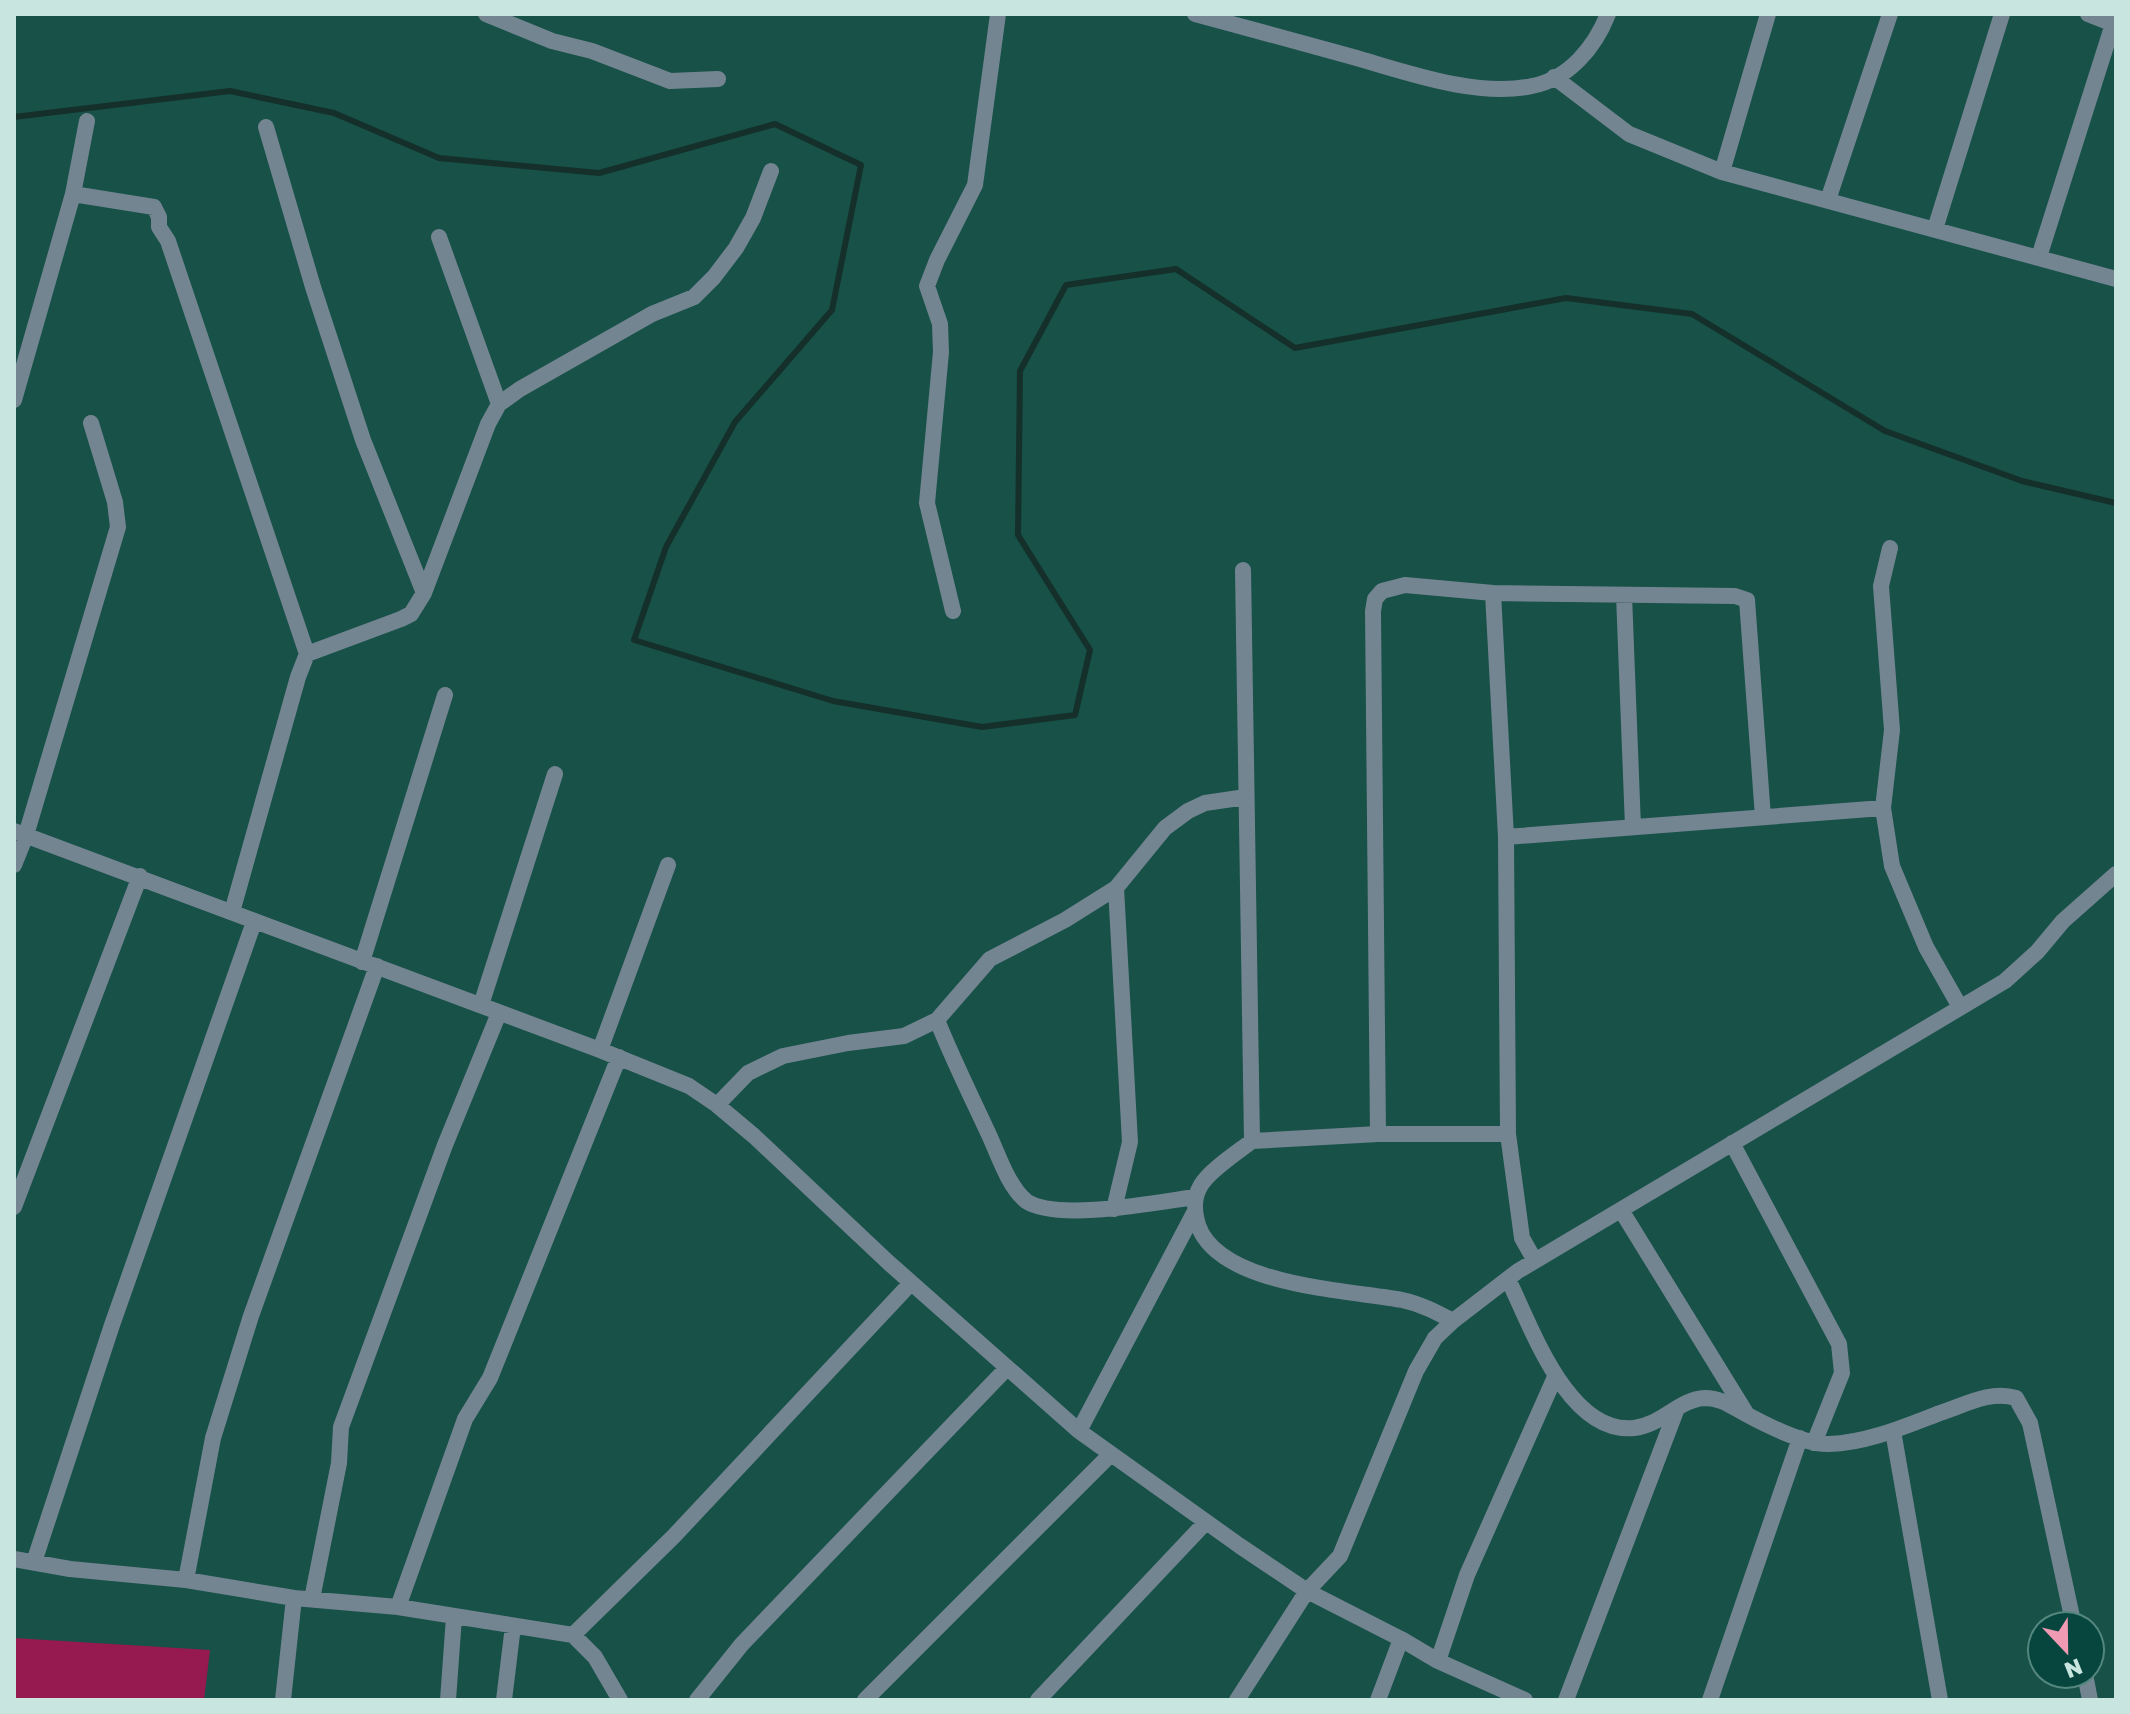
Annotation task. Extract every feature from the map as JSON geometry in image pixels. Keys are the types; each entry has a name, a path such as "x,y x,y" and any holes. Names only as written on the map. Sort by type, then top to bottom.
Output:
{"street":[{"path":"486,14 552,41 592,51 670,81 718,79"},
{"path":"953,611 927,503 941,352 940,324 927,286 975,185 998,14"},
{"path":"1195,14 1427,78 1512,89 1535,86 1581,60 1600,34 1608,14"},
{"path":"1722,172 1768,14"},
{"path":"1828,200 1890,14"},
{"path":"1935,229 2002,14"},
{"path":"2039,257 2115,24 2088,14"},
{"path":"1554,77 1629,134 1722,172 2116,279"},
{"path":"14,400 73,194 87,121"},
{"path":"266,127 313,287 363,440 424,593"},
{"path":"307,654 411,614 424,593 488,424 499,404 572,358 652,314 694,297 736,248 753,218 771,171"},
{"path":"73,194 157,210 159,227 168,241 307,654 232,912"},
{"path":"439,237 499,404"},
{"path":"14,865 20,833 118,527 115,502 91,423"},
{"path":"1890,548 1881,586 1892,730 1883,808 1892,866 1926,947 1960,1007"},
{"path":"1243,570 1252,1141"},
{"path":"1378,1134 1373,611 1375,599 1382,591 1405,585 1493,593 1735,596 1747,600 1763,817"},
{"path":"1493,593 1506,837 1508,1134 1522,1238 1535,1261"},
{"path":"1624,595 1633,827"},
{"path":"186,1580 213,1438 369,964 445,695"},
{"path":"481,1005 555,774"},
{"path":"717,1105 748,1073 783,1056 904,1036 937,1020 990,959 1065,920 1116,888 1165,828 1188,811 1205,803 1246,797"},
{"path":"1506,837 1883,808"},
{"path":"20,833 689,1086 754,1136 911,1283 1079,1431 1307,1591 1438,1661 1521,1699"},
{"path":"600,1050 668,865"},
{"path":"1237,1700 1307,1591 1340,1556 1416,1371 1435,1338 1453,1321 1535,1261 2005,981 2037,952 2063,921 2116,874"},
{"path":"14,1207 140,876"},
{"path":"1114,1209 1130,1142 1116,888"},
{"path":"34,1562 112,1325 254,922"},
{"path":"312,1599 339,1463 341,1427 445,1145 499,1013"},
{"path":"937,1020 958,1072 1002,1162 1026,1201 1049,1210 1195,1205"},
{"path":"398,1607 465,1419 490,1378 619,1057"},
{"path":"1079,1431 1195,1205 1203,1181 1252,1141 1378,1134 1508,1134"},
{"path":"1710,1700 1807,1440 1842,1373 1839,1344 1732,1143"},
{"path":"1195,1205 1203,1240 1224,1258 1262,1274 1335,1291 1405,1300 1453,1321"},
{"path":"1621,1210 1747,1415"},
{"path":"1508,1279 1555,1377 1579,1404 1613,1426 1633,1428 1652,1423 1676,1411 1687,1401 1706,1398 1722,1401 1807,1440 1841,1443 1893,1431 1987,1396 2004,1394 2016,1398 2030,1423 2071,1610"},
{"path":"573,1635 674,1536 911,1283"},
{"path":"697,1700 742,1644 1007,1368"},
{"path":"1438,1661 1467,1575 1555,1377"},
{"path":"1566,1700 1676,1411"},
{"path":"1893,1431 1940,1700"},
{"path":"865,1700 1111,1454"},
{"path":"1038,1700 1206,1522"},
{"path":"14,1559 70,1569 186,1580 294,1598 398,1607 573,1635 595,1657 620,1700"},
{"path":"283,1700 294,1598"},
{"path":"448,1700 454,1617"},
{"path":"504,1700 513,1626"},
{"path":"1378,1700 1401,1639"}],"shaded area":[{"path":"14,1638 210,1650 204,1700 14,1700"}],"waterway":[{"path":"14,117 230,91 334,113 439,158 599,173 775,124 861,165 832,310 735,422 666,547 634,640 833,701 982,727 1075,715 1090,650 1018,535 1020,371 1066,285 1176,269 1295,348 1566,298 1692,314 1885,431 2022,481 2116,503"}]}
